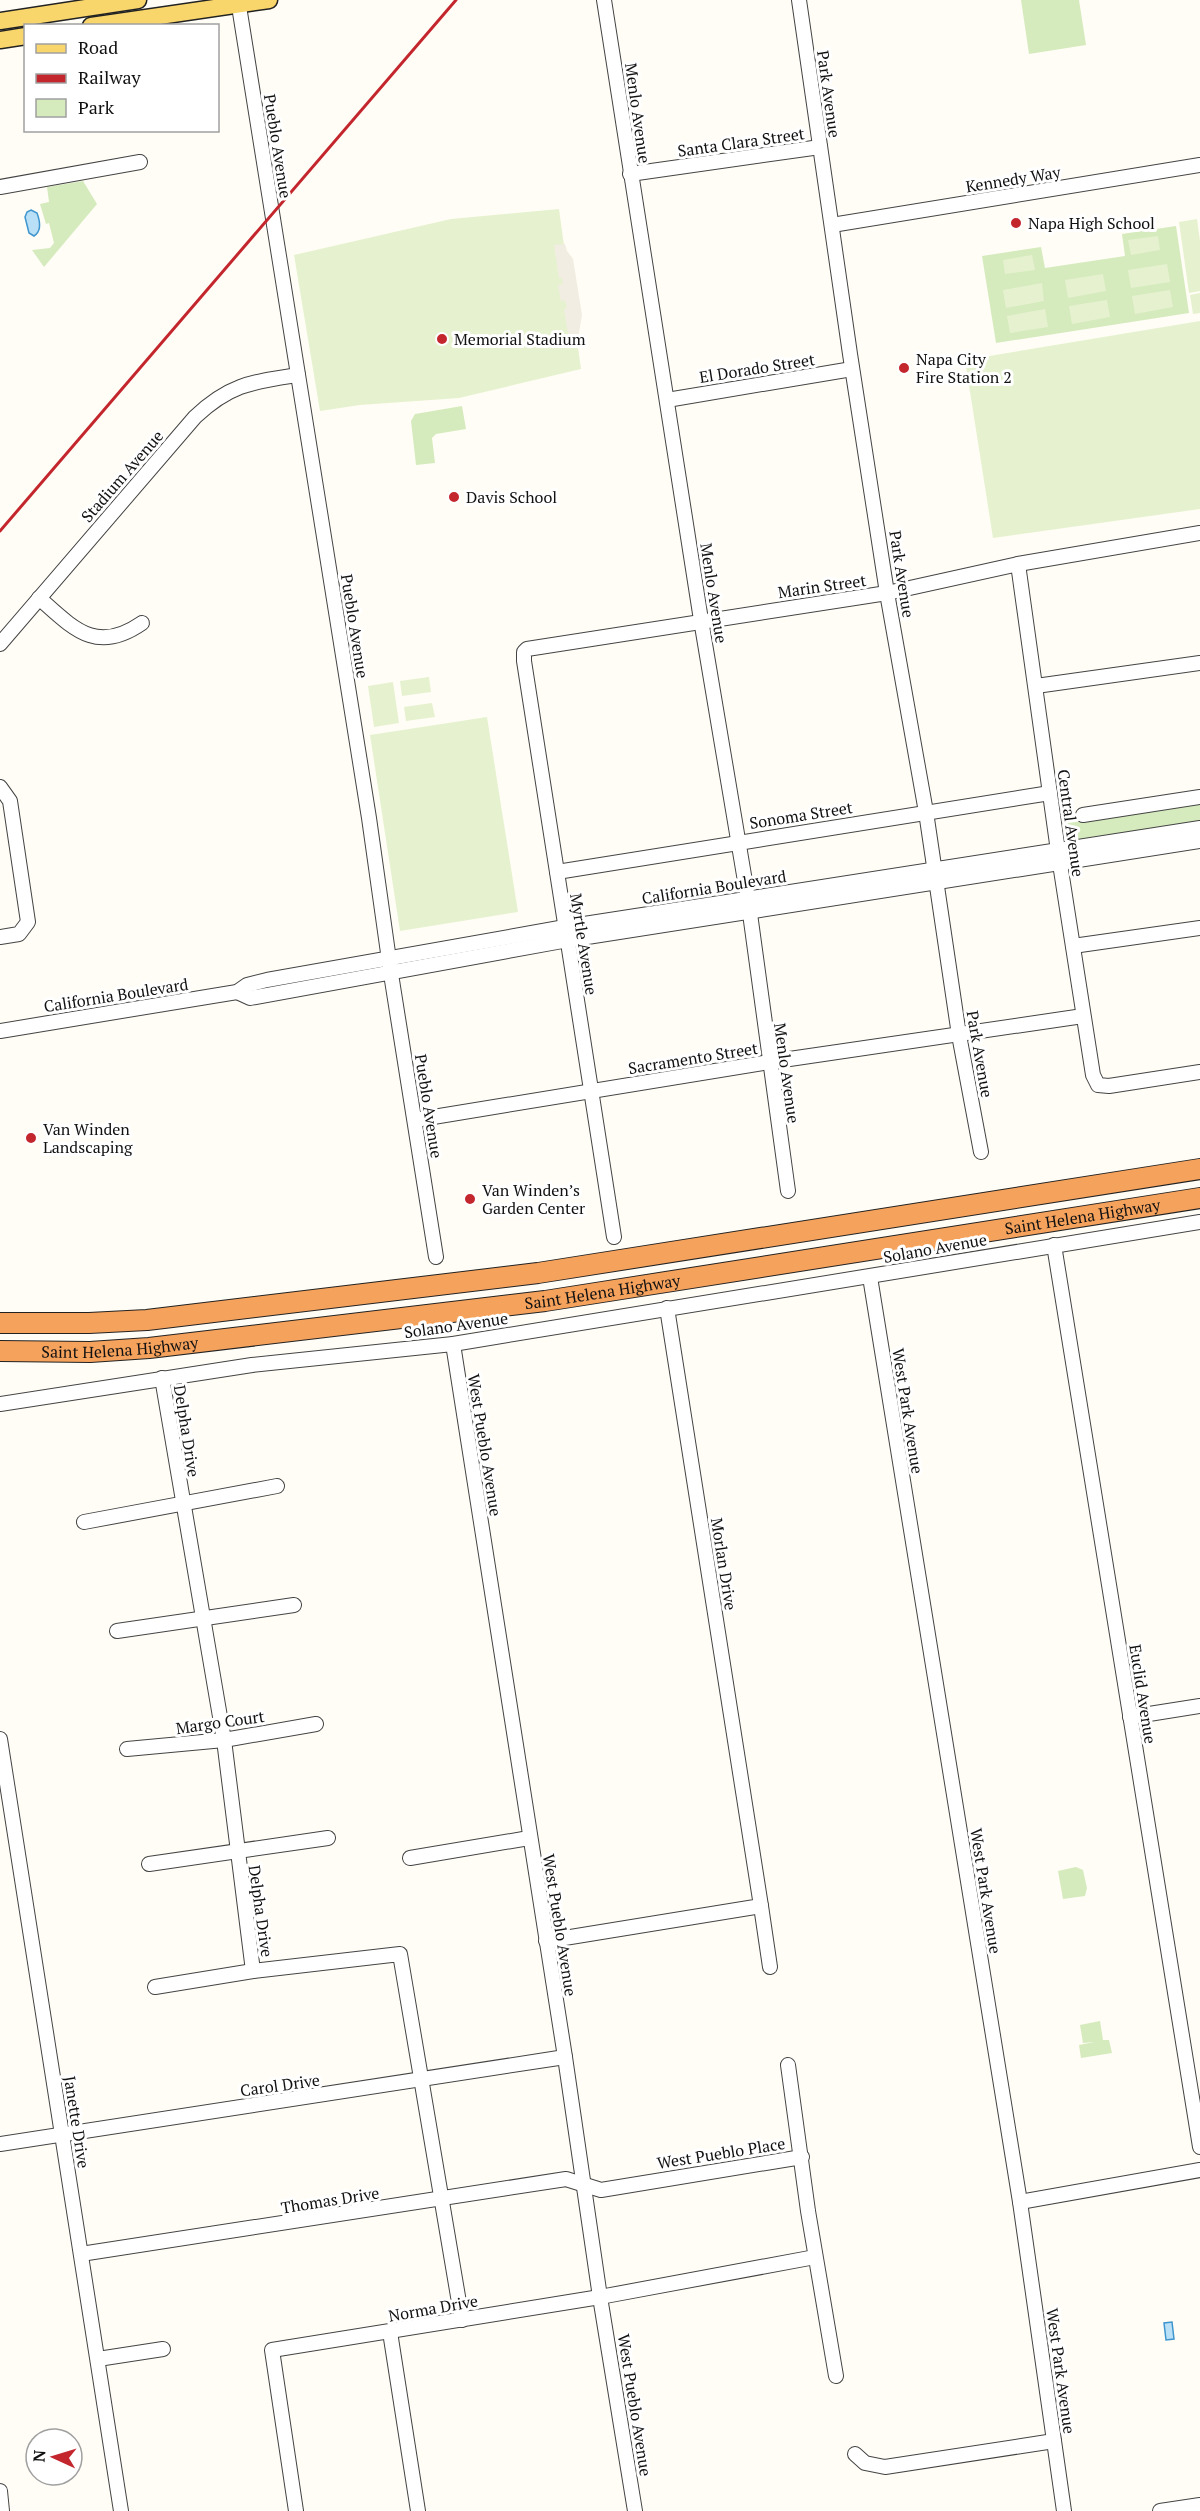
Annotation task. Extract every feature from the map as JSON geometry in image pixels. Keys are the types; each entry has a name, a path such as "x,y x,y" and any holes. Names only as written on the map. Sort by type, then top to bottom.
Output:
{"highway":[{"name":"Saint Helena Highway","path":"0,1323 89,1323 147,1320 538,1273 1200,1168"},
{"name":"Saint Helena Highway","path":"0,1353 149,1348 545,1301 1200,1198"}],"main road":[{"path":"0,21 138,0"},
{"path":"103,24 238,2 269,0"},
{"path":"0,40 24,36"}],"street":[{"name":"Menlo Avenue","path":"604,0 748,905 768,1062 788,1191"},
{"name":"Park Avenue","path":"800,0 852,369 887,593 926,812 959,1035 981,1152"},
{"name":"Pueblo Avenue","path":"238,2 370,827 436,1257"},
{"name":"Santa Clara Street","path":"630,174 820,147"},
{"path":"0,187 140,162"},
{"name":"Kennedy Way","path":"832,225 1200,165"},
{"name":"El Dorado Street","path":"667,399 852,369"},
{"name":"Stadium Avenue","path":"0,644 195,417 214,399 235,387 260,380 298,375"},
{"name":"Marin Street","path":"523,656 528,649 701,620 887,593 1018,564 1200,533"},
{"name":"Central Avenue","path":"1018,564 1059,858 1093,1075 1098,1085 1109,1086 1200,1072"},
{"path":"39,598 75,630 98,638 127,634 142,623"},
{"name":"Myrtle Avenue","path":"523,656 614,1237"},
{"path":"1036,686 1200,663"},
{"path":"0,787 10,801 28,922 19,934 0,937"},
{"name":"Sonoma Street","path":"556,872 1050,793"},
{"path":"1083,815 1200,796"},
{"name":"California Boulevard","path":"1059,858 1200,828"},
{"name":"California Boulevard","path":"0,1031 237,992 247,985 267,980 390,967 566,934 934,875 1200,841"},
{"path":"1073,946 1200,928"},
{"name":"Sacramento Street","path":"415,1120 768,1062 1083,1016"},
{"name":"Solano Avenue","path":"0,1404 281,1361 453,1344 1200,1222"},
{"name":"Euclid Avenue","path":"1054,1245 1200,2147"},
{"name":"West Park Avenue","path":"870,1277 1020,2202 1064,2511"},
{"name":"Morlan Drive","path":"667,1308 770,1967"},
{"name":"West Pueblo Avenue","path":"453,1344 565,2057 582,2184 635,2511"},
{"name":"Delpha Drive","path":"162,1378 224,1740 236,1852 253,1971 400,1954 462,2319"},
{"path":"84,1522 277,1486"},
{"path":"117,1631 294,1605"},
{"path":"1130,1717 1200,1706"},
{"name":"Margo Court","path":"128,1749 224,1740 316,1724"},
{"name":"Janette Drive","path":"0,1739 121,2511"},
{"path":"0,1825 14,1822"},
{"path":"149,1864 328,1838"},
{"path":"410,1858 529,1838"},
{"path":"546,1941 761,1906"},
{"path":"155,1987 253,1971"},
{"name":"Carol Drive","path":"0,2144 565,2057"},
{"path":"788,2065 802,2157"},
{"name":"West Pueblo Place","path":"582,2184 601,2190 802,2157 815,2257 836,2376"},
{"path":"1020,2202 1200,2170"},
{"name":"Thomas Drive","path":"81,2254 566,2179 582,2184"},
{"path":"600,2297 815,2257"},
{"name":"Norma Drive","path":"296,2511 272,2350 600,2297"},
{"path":"390,2332 418,2511"},
{"path":"98,2359 163,2349"},
{"path":"855,2454 865,2463 885,2467 1054,2440"},
{"path":"0,2492 2,2511"},
{"path":"1160,2511 1200,2505"}],"green space":[{"path":"1021,0 1079,0 1086,45 1029,54"},
{"path":"83,181 97,204 44,267 32,250 50,248 54,243 49,223 46,224 40,204 49,202 47,187"},
{"name":"Memorial Stadium","path":"559,209 581,369 459,398 360,405 320,411 294,255 451,219"},
{"path":"1197,219 1200,241 1200,291 1189,293 1179,222"},
{"path":"1176,226 1189,313 996,343 982,256 1041,247 1045,268 1125,256 1122,234"},
{"path":"1158,236 1160,250 1131,255 1128,240"},
{"path":"1032,255 1035,270 1005,274 1003,260"},
{"path":"1167,264 1170,282 1131,288 1128,270"},
{"path":"1103,274 1106,291 1068,298 1065,280"},
{"path":"1042,283 1044,301 1006,308 1003,290"},
{"path":"1170,290 1173,307 1135,314 1132,296"},
{"path":"1200,293 1200,313 1193,314 1190,295"},
{"path":"1107,300 1110,317 1072,324 1069,306"},
{"path":"1045,309 1048,327 1010,333 1007,316"},
{"path":"1200,321 1200,509 993,538 965,360"},
{"path":"462,406 466,429 436,434 432,438 435,463 416,465 411,421 415,414"},
{"path":"429,677 431,692 402,696 400,681"},
{"path":"393,682 399,723 374,727 368,686"},
{"path":"432,703 435,717 406,721 404,707"},
{"path":"487,717 518,912 400,931 370,735"},
{"path":"1200,797 1200,828 1058,851 1054,817 1083,815"},
{"path":"1076,1867 1083,1870 1087,1888 1085,1896 1063,1899 1058,1871"},
{"path":"1100,2021 1103,2040 1109,2040 1112,2053 1081,2058 1079,2045 1094,2042 1083,2043 1080,2025"}],"shaded area":[{"path":"565,244 573,259 582,315 580,341 573,342 569,340 564,309 567,308 565,300 561,301 558,285 563,284 562,278 559,278 554,245"}],"water":[{"path":"31,210 37,213 39,222 39,229 34,236 29,233 25,217"},
{"path":"1172,2322 1174,2339 1166,2340 1164,2323"}],"railway":[{"path":"0,531 456,0"}],"place":[{"name":"Napa High School","path":"1016,223"},
{"name":"Memorial Stadium","path":"442,339"},
{"name":"Napa City Fire Station 2","path":"904,368"},
{"name":"Davis School","path":"454,497"},
{"name":"Van Winden Landscaping","path":"31,1138"},
{"name":"Van Winden’s Garden Center","path":"470,1199"}]}
